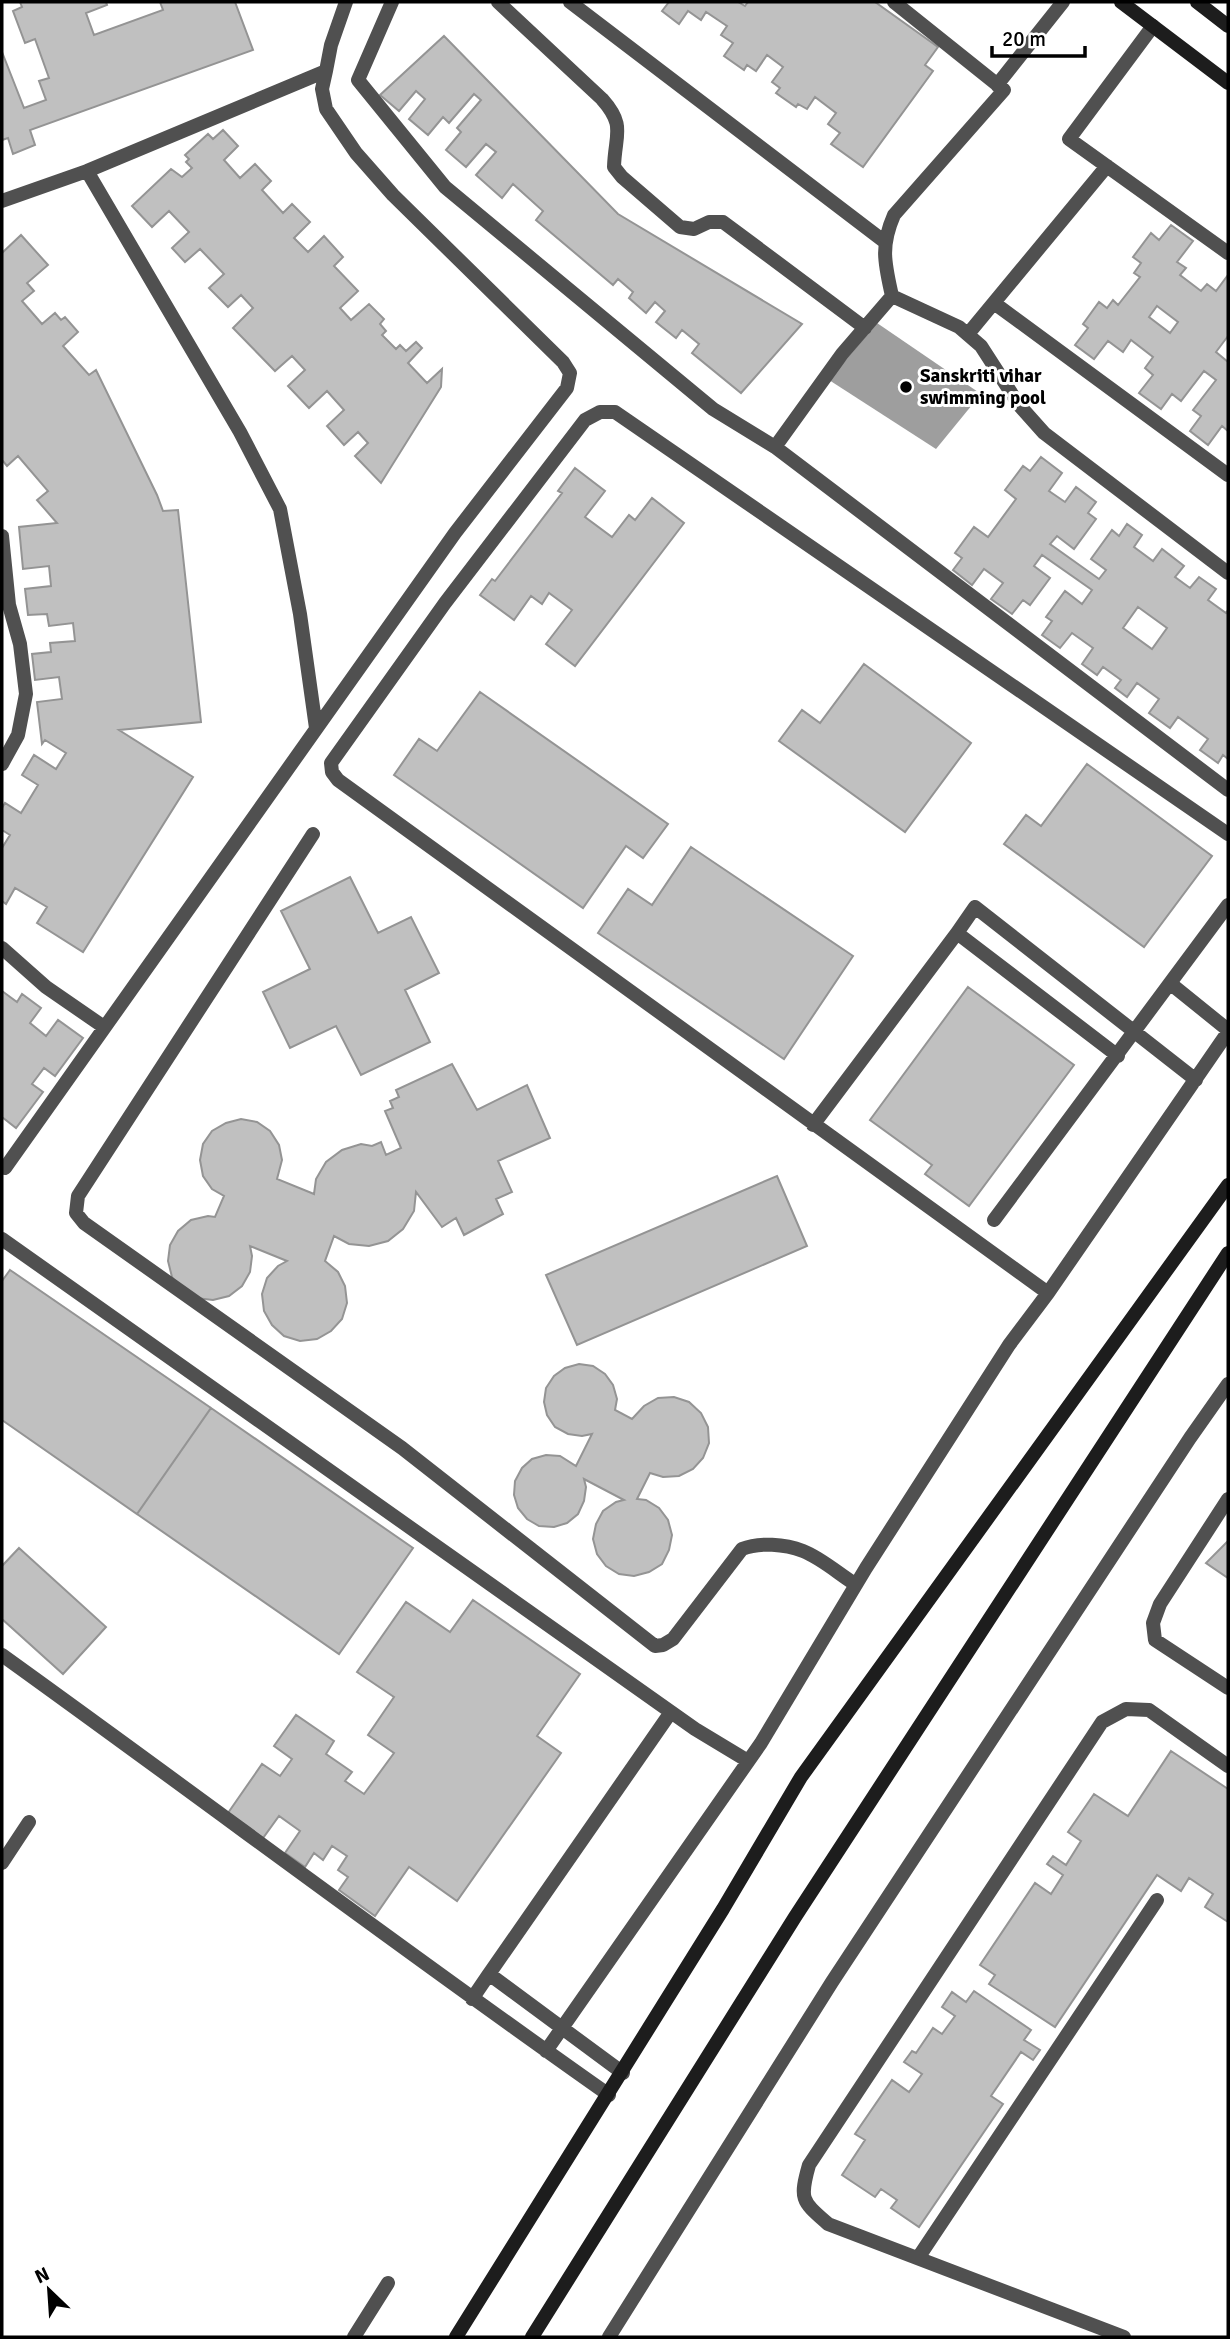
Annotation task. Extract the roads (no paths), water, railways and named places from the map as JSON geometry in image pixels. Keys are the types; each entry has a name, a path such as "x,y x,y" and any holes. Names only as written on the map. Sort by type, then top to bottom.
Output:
{"street":[{"path":"2,1166 5,1168 455,533 567,388 570,373 563,362 393,195 356,153 326,109 322,89 331,45 346,2"},
{"path":"392,2 358,80 445,187 713,409 775,447 1228,790"},
{"path":"498,2 616,115 618,137 614,166 622,177 680,227 694,229 709,222 723,222 864,328"},
{"path":"570,2 885,242"},
{"path":"892,296 883,253 894,215 1003,90 894,2"},
{"path":"997,85 1063,2"},
{"path":"1121,2 1228,83"},
{"path":"1197,2 1228,26"},
{"path":"1153,26 1069,139 1228,253"},
{"path":"2,201 87,171 326,71"},
{"path":"968,334 1107,166"},
{"path":"87,171 240,432 280,509 300,614 316,729"},
{"path":"775,447 842,354 892,296"},
{"path":"892,296 959,327 968,334 981,346 1018,405 1044,433 1228,573"},
{"path":"994,303 1228,475"},
{"path":"1048,1293 338,780 332,772 331,763 445,603 585,420 600,412 615,412 1228,834"},
{"path":"2,536 9,605 20,644 26,694 18,735 2,764"},
{"path":"313,834 78,1196 76,1213 84,1223 402,1448 654,1646 663,1645 673,1639 742,1549 753,1545 803,1550 855,1584"},
{"path":"994,1220 1228,905"},
{"path":"813,1125 975,907 1196,1080"},
{"path":"957,933 1118,1056"},
{"path":"2,948 46,987 104,1027"},
{"path":"547,2051 748,1761 855,1584 1009,1345 1048,1293 1228,1031 1171,984"},
{"path":"456,2337 623,2073 801,1777 1228,1185"},
{"path":"2,1239 671,1712 748,1761"},
{"path":"532,2337 803,1906 1228,1253"},
{"path":"609,2337 832,1982 1228,1384"},
{"path":"1228,1499 1160,1604 1153,1623 1155,1640 1228,1688"},
{"path":"2,1655 167,1773 472,1999 609,2095"},
{"path":"1124,2337 828,2224 806,2205 803,2186 809,2165 1102,1722 1126,1709 1149,1710 1228,1766"},
{"path":"472,1999 671,1712"},
{"path":"2,1863 29,1822"},
{"path":"918,2258 1157,1900"},
{"path":"489,1974 623,2073"},
{"path":"355,2337 388,2283"}],"place":[{"name":"Sanskriti vihar swimming pool","path":"906,387"}]}
